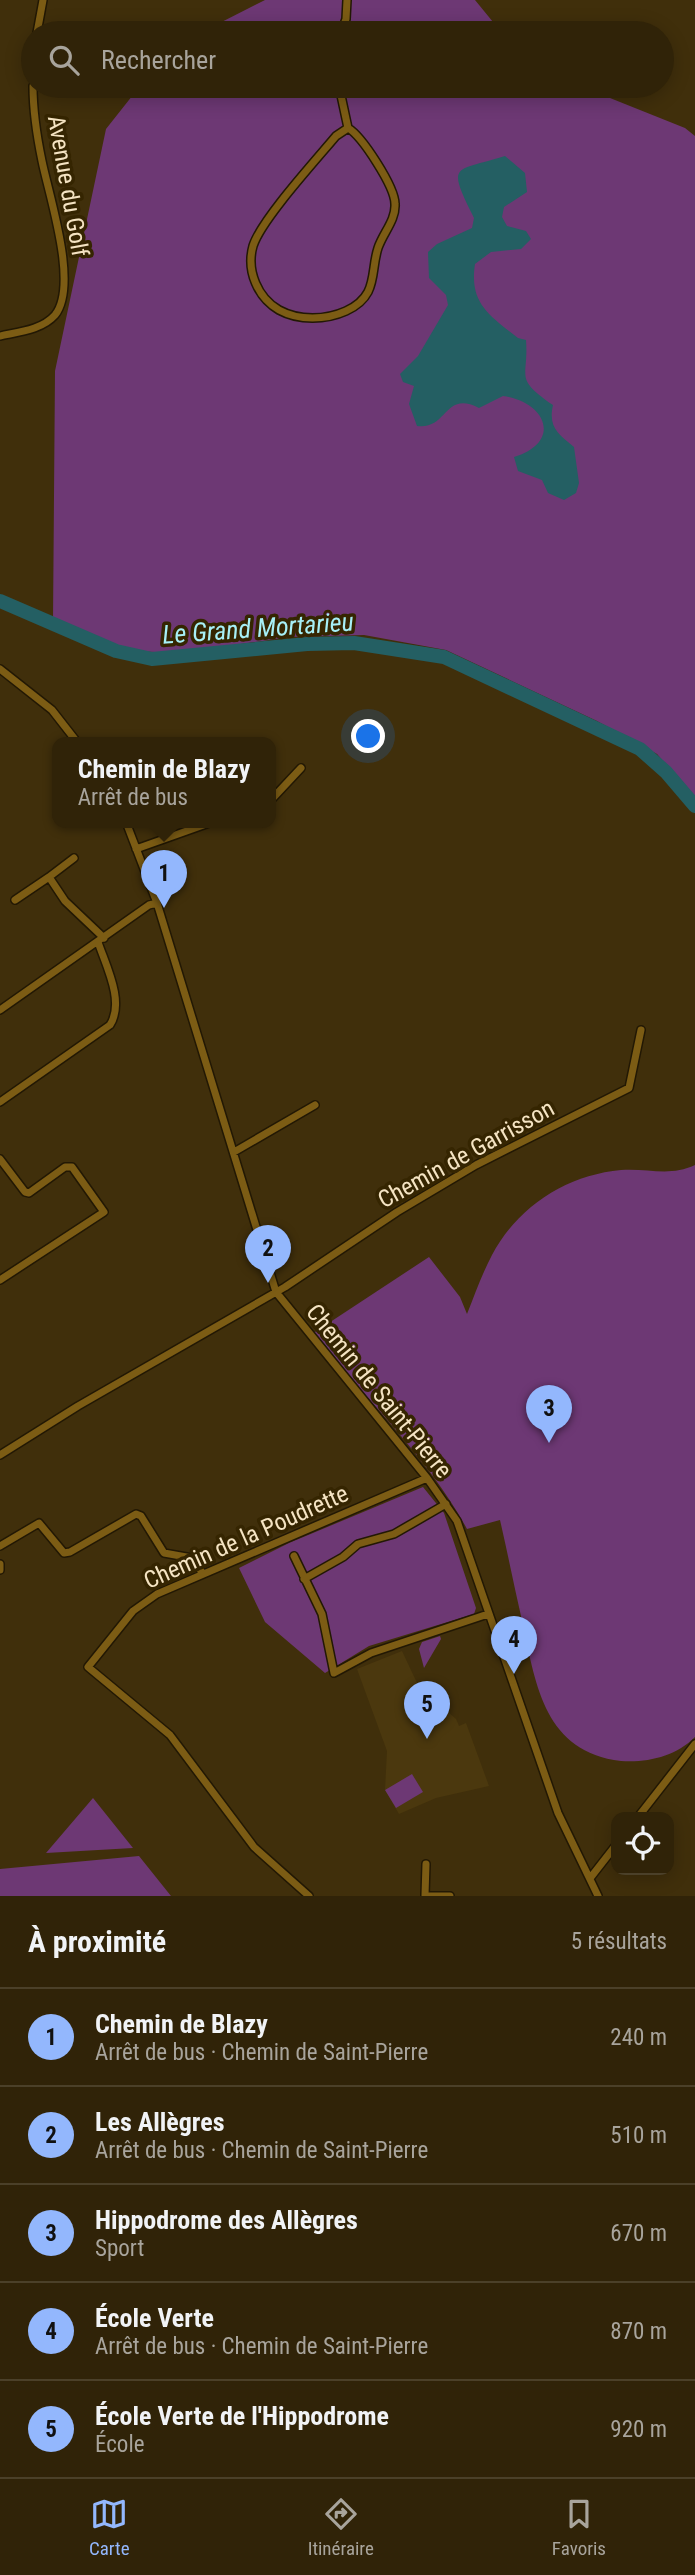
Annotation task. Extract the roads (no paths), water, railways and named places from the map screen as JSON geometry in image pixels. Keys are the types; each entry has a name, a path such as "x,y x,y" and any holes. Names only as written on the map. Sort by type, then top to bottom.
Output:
{"street":[{"path":"39,21 43,0"},
{"path":"345,21 347,0"},
{"name":"Avenue du Golf","path":"0,336 46,323 61,304 61,242 38,144 34,98"},
{"path":"342,98 348,128 358,134 395,201 394,215 377,250 374,279 365,295 347,310 312,319 286,314 270,305 254,282 253,247 264,226 336,136 348,128"},
{"path":"0,668 52,710 73,737"},
{"path":"276,795 301,768"},
{"name":"Chemin de Saint-Pierre","path":"127,828 157,902 276,1292 427,1478 457,1521 558,1813 598,1896"},
{"path":"136,849 195,828"},
{"path":"15,900 74,858"},
{"path":"0,1102 110,1025 116,1017 117,1005 101,940 65,901 49,877"},
{"path":"0,1010 157,902"},
{"name":"Chemin de Garrisson","path":"276,1292 397,1212 476,1165 629,1088 641,1030"},
{"path":"234,1152 315,1105"},
{"path":"0,1159 25,1192 29,1193 65,1167 72,1167 104,1212 0,1280"},
{"path":"0,1455 276,1292"},
{"name":"Chemin de la Poudrette","path":"309,1896 254,1847 170,1735 88,1667 133,1611 157,1594 427,1478"},
{"path":"303,1579 343,1557 359,1544 394,1534 446,1504"},
{"path":"0,1546 39,1523 58,1549 64,1553 70,1552 136,1514 164,1553 171,1557 192,1558 203,1574"},
{"path":"294,1556 321,1614 334,1673 371,1653 488,1614"},
{"path":"0,1564 0,1570"},
{"path":"642,1812 695,1744"},
{"path":"591,1877 611,1851"},
{"path":"426,1864 425,1895 450,1896"}],"water":[{"path":"505,156 525,173 527,192 504,207 502,217 507,226 526,231 531,239 521,249 491,252 475,264 475,289 490,315 518,338 526,340 525,370 528,382 532,389 553,405 553,425 574,447 579,483 576,493 564,500 548,493 542,480 518,471 514,457 539,442 543,433 543,423 530,406 503,396 479,408 459,404 435,422 427,426 417,426 409,404 414,386 403,382 400,374 418,356 448,305 446,295 429,278 428,252 437,244 472,228 474,218 460,187 460,172"}],"waterway":[{"name":"Le Grand Mortarieu","path":"0,601 116,651 152,659 307,644 354,643 444,657 640,749 666,772 695,806"}],"place":[{"name":"Chemin de Blazy","path":"164,908"},
{"name":"Les Allègres","path":"268,1283"},
{"name":"Hippodrome des Allègres","path":"549,1443"},
{"name":"École Verte","path":"514,1674"},
{"name":"École Verte de l'Hippodrome","path":"427,1739"}]}
